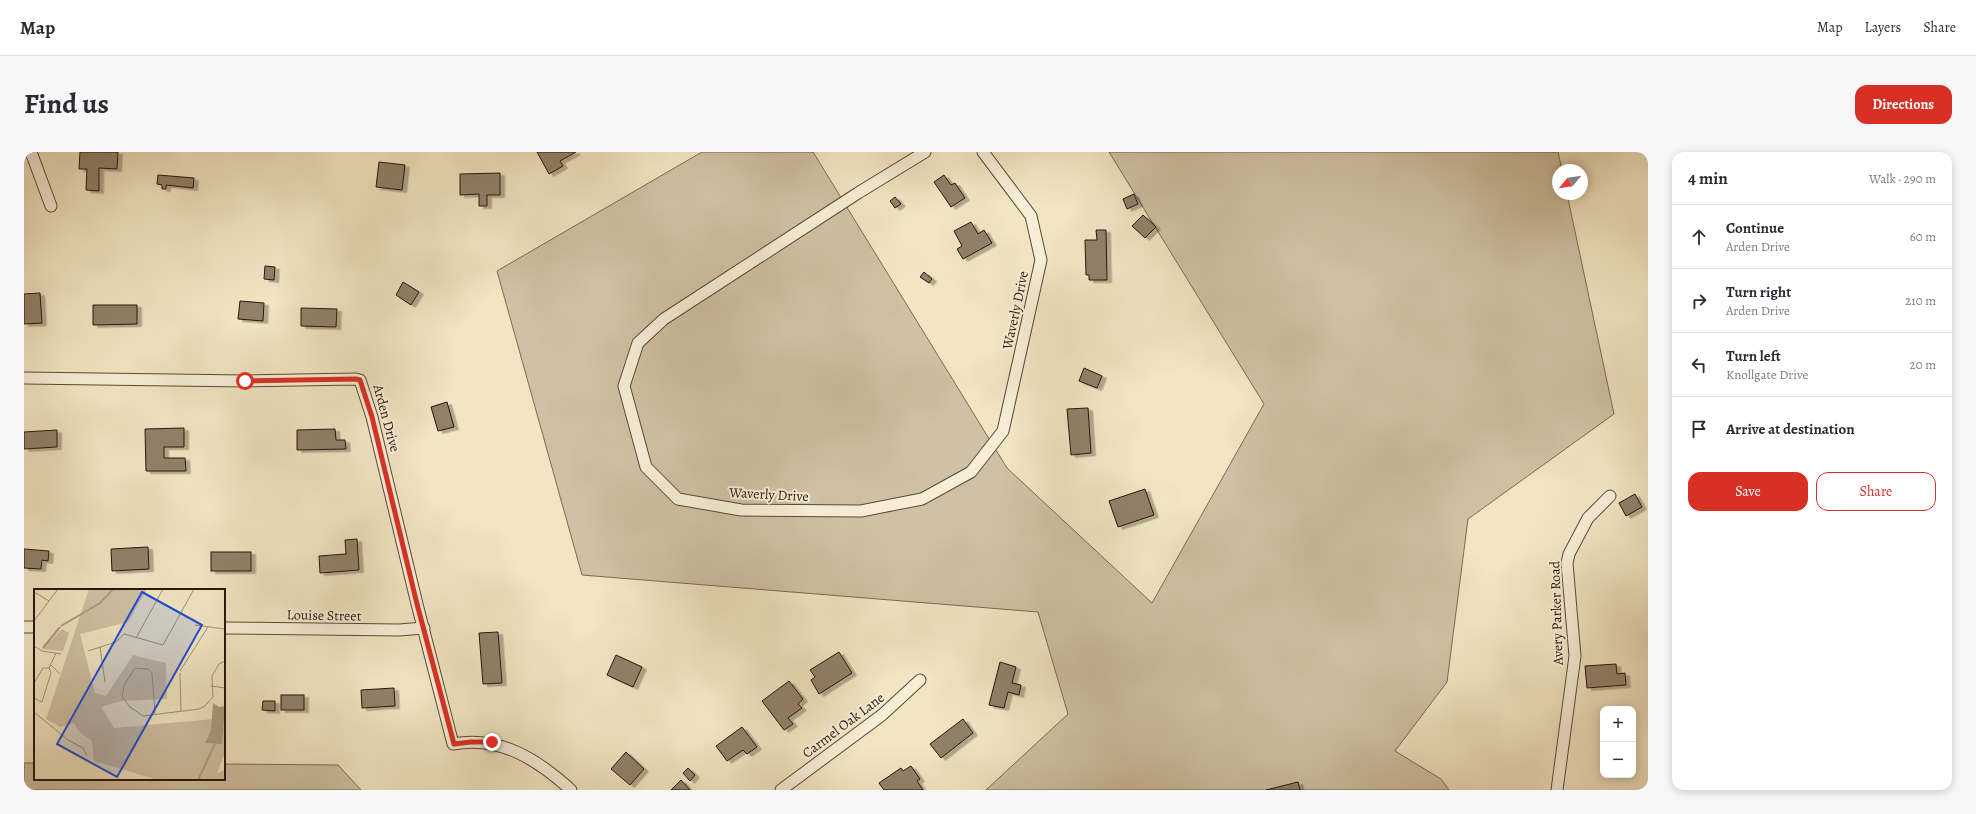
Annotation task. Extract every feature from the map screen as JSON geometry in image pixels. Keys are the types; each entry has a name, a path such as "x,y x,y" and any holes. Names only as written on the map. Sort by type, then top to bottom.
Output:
{"street":[{"path":"31,152 51,206"},
{"name":"Waverly Drive","path":"925,152 858,193 664,319 638,343 624,386 646,467 678,499 741,510 861,511 922,499 971,472 1003,431 1041,260 1031,216 983,152"},
{"name":"Arden Drive","path":"24,378 245,381 360,380 372,417 454,744 492,742 515,751 553,773 571,790"},
{"name":"Avery Parker Road","path":"1557,790 1575,656 1567,563 1588,518 1610,496"},
{"name":"Louise Street","path":"225,628 399,630 424,628"},
{"name":"Carmel Oak Lane","path":"781,790 882,715 920,680"}],"shaded area":[{"path":"702,152 813,152 1007,468 1152,603 1264,404 1109,152 1558,152 1561,164 1552,164 1552,200 1568,200 1614,414 1468,519 1447,682 1395,751 1441,779 1449,790 986,790 1068,714 1038,612 582,575 497,271"},
{"path":"24,763 34,763 34,780 225,780 225,764 338,765 361,790 24,790"}],"building":[{"path":"80,152 118,152 117,169 99,168 99,191 86,190 87,169 79,169"},
{"path":"537,152 576,152 560,161 563,166 549,174"},
{"path":"379,162 405,165 402,190 376,187"},
{"path":"500,173 500,195 487,195 487,206 479,206 479,194 460,195 460,174"},
{"path":"158,175 194,178 193,188 166,185 166,189 162,189 162,185 157,184"},
{"path":"944,175 951,185 955,183 965,198 951,207 934,182"},
{"path":"1134,194 1138,204 1127,209 1123,199"},
{"path":"895,197 901,204 895,208 890,201"},
{"path":"1143,215 1156,227 1145,238 1132,226"},
{"path":"971,222 978,234 984,230 992,243 963,259 957,249 962,246 954,231"},
{"path":"1096,230 1106,230 1107,280 1089,280 1089,275 1086,275 1085,240 1097,240"},
{"path":"265,266 275,267 274,280 264,279"},
{"path":"924,272 932,279 929,283 920,277"},
{"path":"403,282 419,292 411,305 396,295"},
{"path":"40,293 42,323 24,324 24,294"},
{"path":"240,301 264,303 263,321 238,319"},
{"path":"93,305 137,305 137,324 93,325"},
{"path":"301,308 337,309 336,327 301,326"},
{"path":"1084,368 1102,376 1097,388 1079,381"},
{"path":"447,402 454,427 438,431 431,407"},
{"path":"1088,408 1091,453 1071,455 1067,409"},
{"path":"184,428 184,447 164,447 164,458 185,458 186,471 146,471 145,429"},
{"path":"335,429 336,440 345,440 346,449 297,450 297,430"},
{"path":"57,430 57,447 24,449 24,432"},
{"path":"1145,489 1154,515 1118,527 1109,501"},
{"path":"1635,494 1642,507 1626,516 1619,503"},
{"path":"357,539 359,570 320,573 319,556 346,554 345,540"},
{"path":"148,547 149,569 112,571 111,549"},
{"path":"24,549 49,551 48,561 42,560 41,569 24,568"},
{"path":"211,552 251,552 251,571 211,571"},
{"path":"498,632 502,683 483,684 479,633"},
{"path":"839,652 852,673 819,694 811,680 815,677 810,670"},
{"path":"616,655 642,667 633,687 607,675"},
{"path":"1000,662 1016,667 1012,683 1021,685 1019,695 1008,692 1004,708 989,705"},
{"path":"1616,664 1617,674 1625,673 1626,685 1587,688 1585,666"},
{"path":"789,681 803,699 798,704 802,708 788,718 793,724 784,730 762,701"},
{"path":"394,688 395,706 362,708 361,690"},
{"path":"281,695 304,695 304,710 281,710"},
{"path":"263,701 275,701 275,711 262,710"},
{"path":"963,719 973,733 941,758 930,744"},
{"path":"742,727 757,747 747,754 743,750 727,761 716,746"},
{"path":"626,752 644,769 630,785 611,769"},
{"path":"911,766 920,779 917,781 923,790 884,790 879,783 901,768 903,771"},
{"path":"688,768 695,775 690,781 683,773"},
{"path":"681,780 690,790 671,790"},
{"path":"1298,782 1300,790 1266,790"}],"route":[{"path":"245,381 360,380 372,417 417,604 454,744 492,742"}]}
